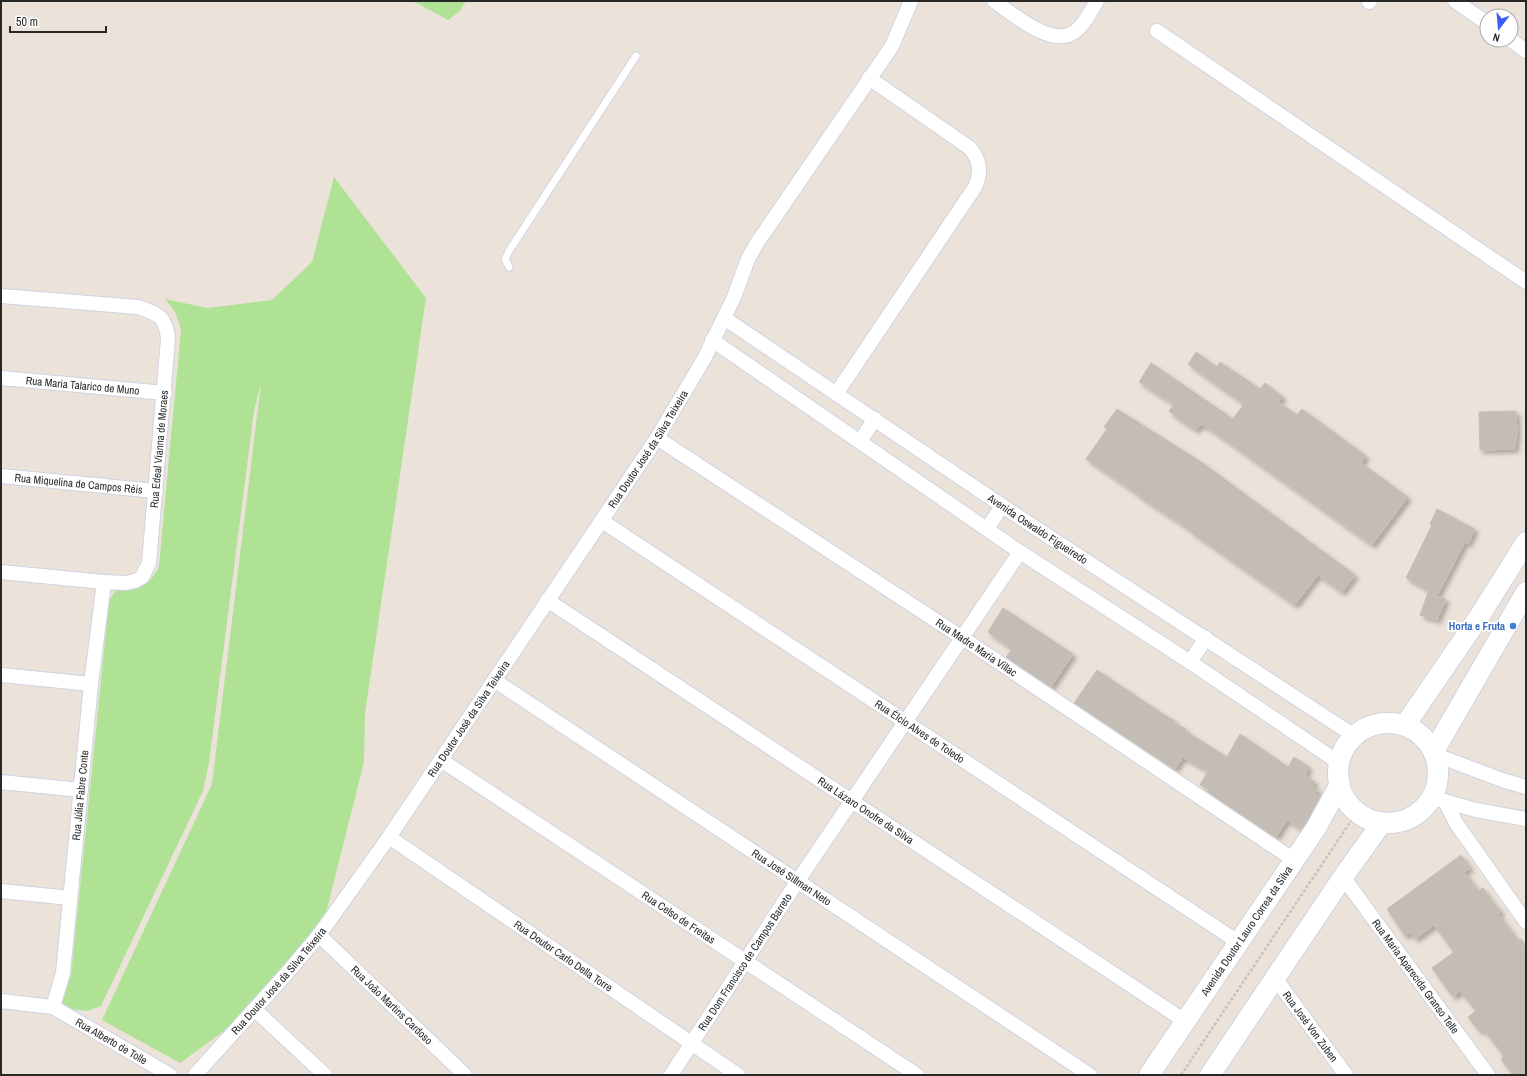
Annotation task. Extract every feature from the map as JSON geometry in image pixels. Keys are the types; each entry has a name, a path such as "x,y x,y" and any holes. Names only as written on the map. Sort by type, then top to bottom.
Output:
{"main road":[{"path":"1405,725 1477,620 1526,542"},
{"path":"1435,753 1526,592"},
{"path":"1378,723 1405,725 1422,737 1435,753 1439,777 1439,799 1417,816 1406,821 1393,824 1381,824 1357,812 1345,798 1340,784 1338,762 1344,748 1354,736 1365,728 1378,723"},
{"name":"Avenida Doutor Lauro Correa da Silva","path":"1149,1075 1319,823 1340,784"},
{"path":"1210,1075 1343,876 1381,824"}],"street":[{"name":"Rua Doutor José da Silva Teixeira","path":"195,1075 255,1010 319,935 389,837 547,600 602,521 657,438 704,359 724,318 756,243 892,46 911,1"},
{"path":"994,1 1041,32 1065,36 1078,30 1098,1"},
{"path":"1455,1 1479,18"},
{"path":"1157,31 1526,282"},
{"path":"836,394 976,187 980,175 978,162 970,148 869,78"},
{"name":"Rua Edeal Vianna de Moraes","path":"1,296 138,307 154,312 164,320 167,328 168,340 165,393 149,563 142,577 135,581 126,583 104,582"},
{"name":"Avenida Oswaldo Figueiredo","path":"724,318 1002,506 1354,736"},
{"path":"712,340 1020,552 1190,662 1338,762"},
{"name":"Rua Maria Talarico de Muno","path":"1,378 165,393"},
{"path":"860,441 875,419"},
{"name":"Rua Madre Maria Villac","path":"657,438 961,637 1294,860"},
{"name":"Rua Miquelina de Campos Réis","path":"1,476 156,491"},
{"path":"987,528 1002,506"},
{"name":"Rua Élcio Alves de Toledo","path":"602,521 1238,942"},
{"name":"Rua Dom Francisco de Campos Barreto","path":"671,1075 746,963 797,882 906,722 961,637 1020,552"},
{"path":"1,572 104,582"},
{"name":"Rua Júlia Fabre Conte","path":"53,1007 63,973 91,684 104,582"},
{"name":"Rua Lázaro Onofre da Silva","path":"547,600 1185,1021"},
{"path":"1190,662 1206,638"},
{"path":"1,675 91,684"},
{"name":"Rua José Sillman Neto","path":"494,680 1090,1075"},
{"path":"1435,753 1502,780 1526,787"},
{"name":"Rua Celso de Freitas","path":"441,760 917,1075"},
{"path":"1,782 80,790"},
{"path":"1439,799 1476,810 1526,819"},
{"path":"1439,799 1526,922"},
{"name":"Rua Doutor Carlo Della Torre","path":"389,837 738,1075"},
{"name":"Rua Maria Aparecida Granso Telle","path":"1343,876 1488,1075"},
{"path":"1,891 70,898"},
{"name":"Rua João Martins Cardoso","path":"319,935 465,1075"},
{"name":"Rua José Von Zuben","path":"1275,978 1346,1075"},
{"path":"1,1001 53,1007"},
{"name":"Rua Alberto de Tolle","path":"53,1007 170,1075"},
{"path":"255,1010 324,1075"}],"lane":[{"path":"509,267 505,259 509,251 636,56"}],"path":[{"path":"1181,1075 1288,912 1357,812"}],"green space":[{"path":"413,1 466,1 459,12 448,20"},
{"path":"334,177 426,298 365,713 364,762 323,925 262,999 220,1034 180,1063 102,1020 212,784 261,383 254,411 209,763 203,791 101,1006 87,1011 28,1003 59,995 71,976 109,601 117,588 147,583 155,574 159,566 181,329 175,312 165,299 207,308 272,300 312,262"}],"building":[{"path":"1196,352 1217,367 1220,362 1260,389 1265,383 1283,397 1278,402 1297,415 1302,409 1366,456 1361,463 1408,497 1372,545 1217,434 1201,424 1196,430 1179,419 1169,411 1174,404 1139,382 1151,363 1233,419 1244,404 1188,364"},
{"path":"1117,409 1201,462 1355,575 1342,592 1318,575 1295,605 1190,531 1191,530 1143,499 1086,459 1107,429 1104,427"},
{"path":"1516,411 1517,436 1515,449 1480,450 1479,412"},
{"path":"1437,509 1475,529 1468,544 1465,542 1437,596 1446,599 1437,620 1420,615 1429,590 1406,578 1432,525 1430,524"},
{"path":"1003,608 1073,654 1051,687 1006,657 1012,649 988,632"},
{"path":"1097,670 1175,721 1174,723 1186,729 1185,731 1227,757 1240,734 1288,767 1294,757 1309,767 1305,775 1315,782 1312,786 1318,790 1315,794 1320,798 1301,829 1287,820 1276,837 1208,792 1210,790 1200,785 1208,771 1183,757 1175,769 1074,703"},
{"path":"1461,855 1470,868 1464,872 1478,891 1483,888 1494,905 1495,904 1501,912 1498,914 1518,941 1521,939 1526,947 1526,1075 1513,1075 1501,1059 1504,1056 1483,1029 1479,1031 1468,1017 1476,1011 1460,991 1453,997 1432,968 1454,952 1434,925 1415,939 1410,932 1405,936 1387,909"}],"place":[{"name":"Horta e Fruta","path":"1513,626"}]}
